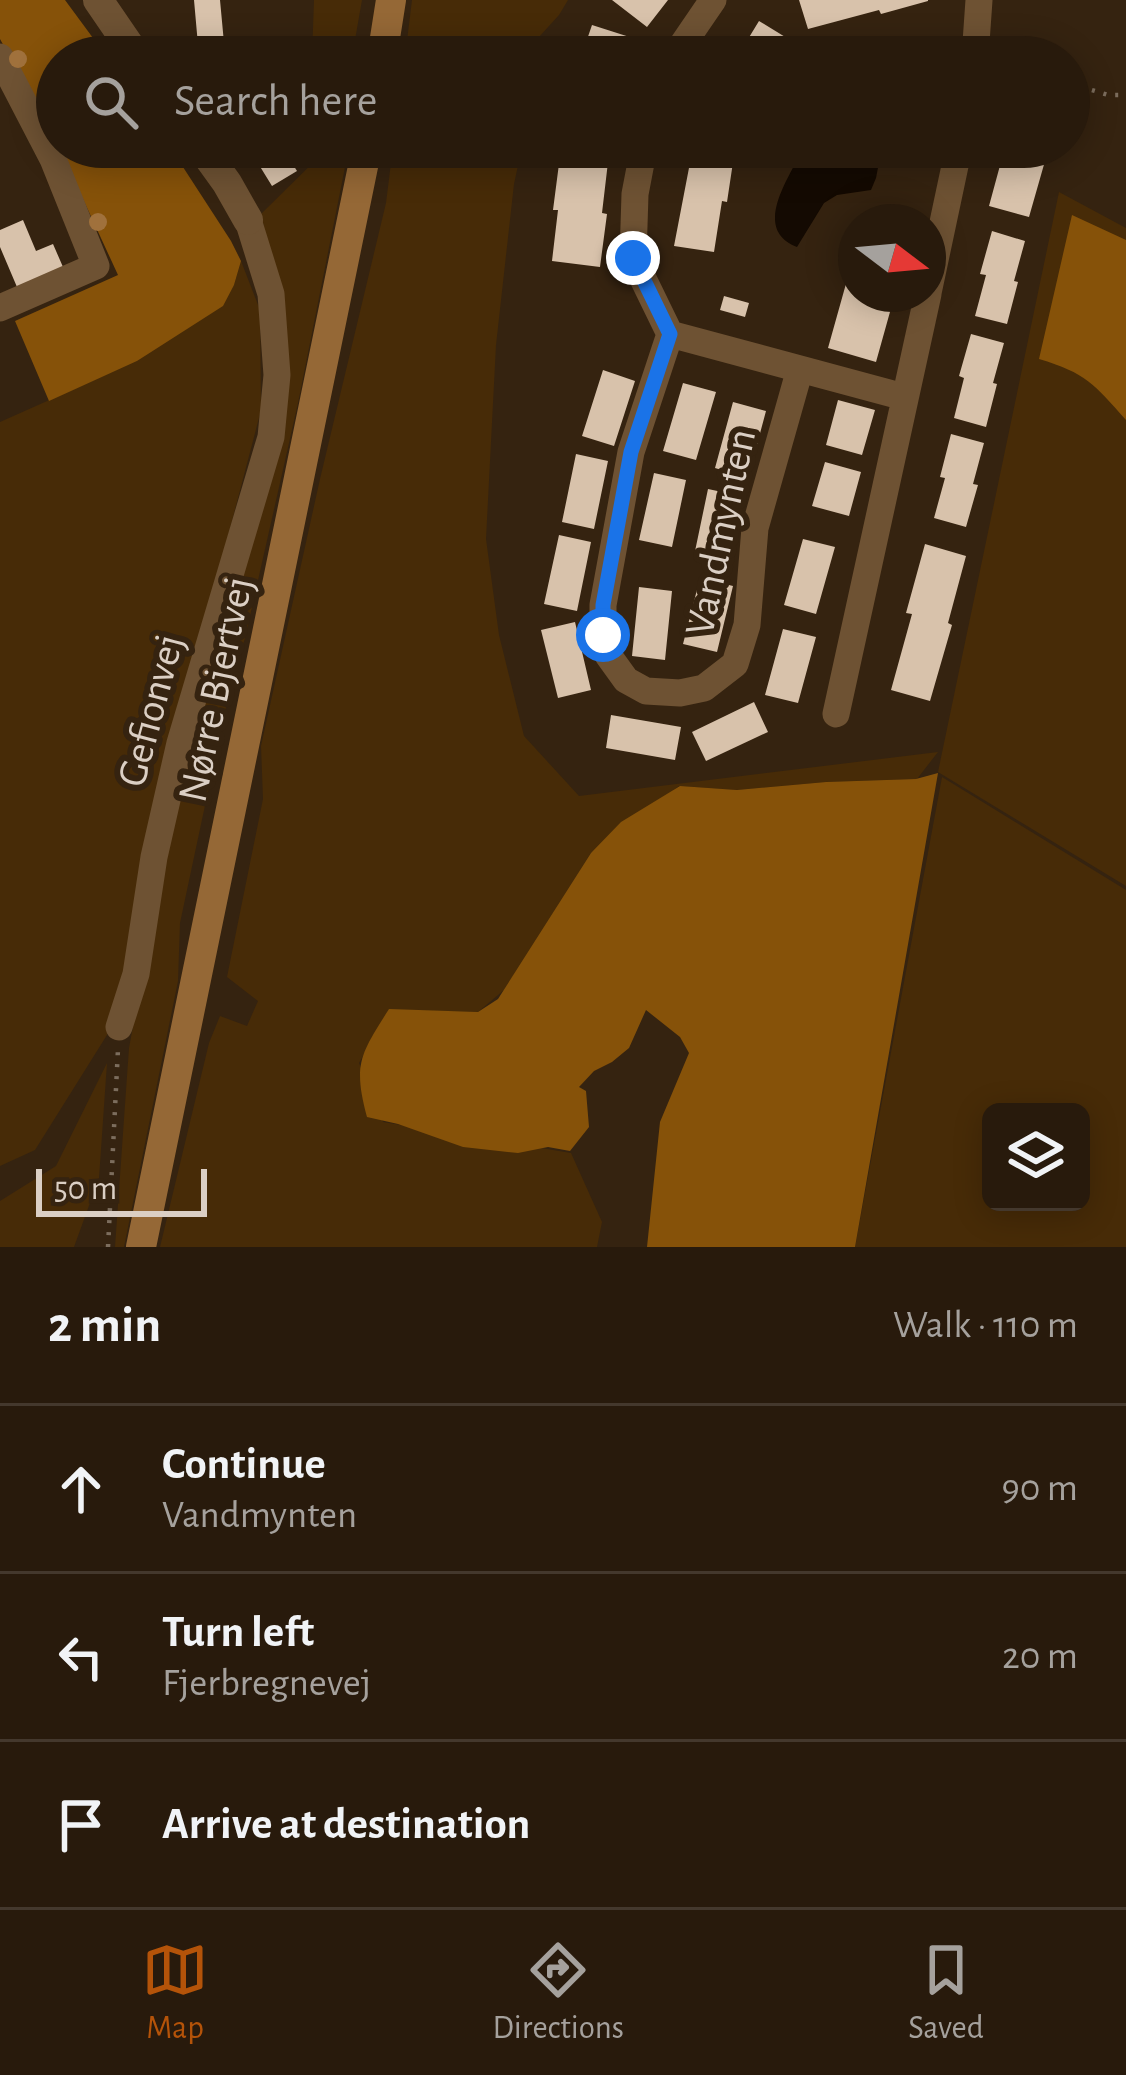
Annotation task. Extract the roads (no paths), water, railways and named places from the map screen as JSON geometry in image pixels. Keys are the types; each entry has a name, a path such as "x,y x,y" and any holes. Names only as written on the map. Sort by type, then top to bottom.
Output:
{"main road":[{"path":"385,36 391,0"},
{"name":"Nørre Bjertvej","path":"141,1247 363,168"}],"street":[{"path":"688,36 713,0"},
{"path":"976,36 979,0"},
{"path":"105,3 125,36"},
{"path":"2,67 36,128"},
{"path":"0,308 96,266 57,168"},
{"name":"Gefionvej","path":"118,1027 136,974 154,857 180,743 271,436 277,375 271,294 248,220 216,168"},
{"path":"640,168 634,194 633,258 670,334 904,397"},
{"path":"946,205 954,168"},
{"path":"836,714 924,312"},
{"name":"Vandmynten","path":"670,334 631,452 603,605 608,656 626,680 646,691 704,688 735,664 747,625 755,528 800,369"}]}
